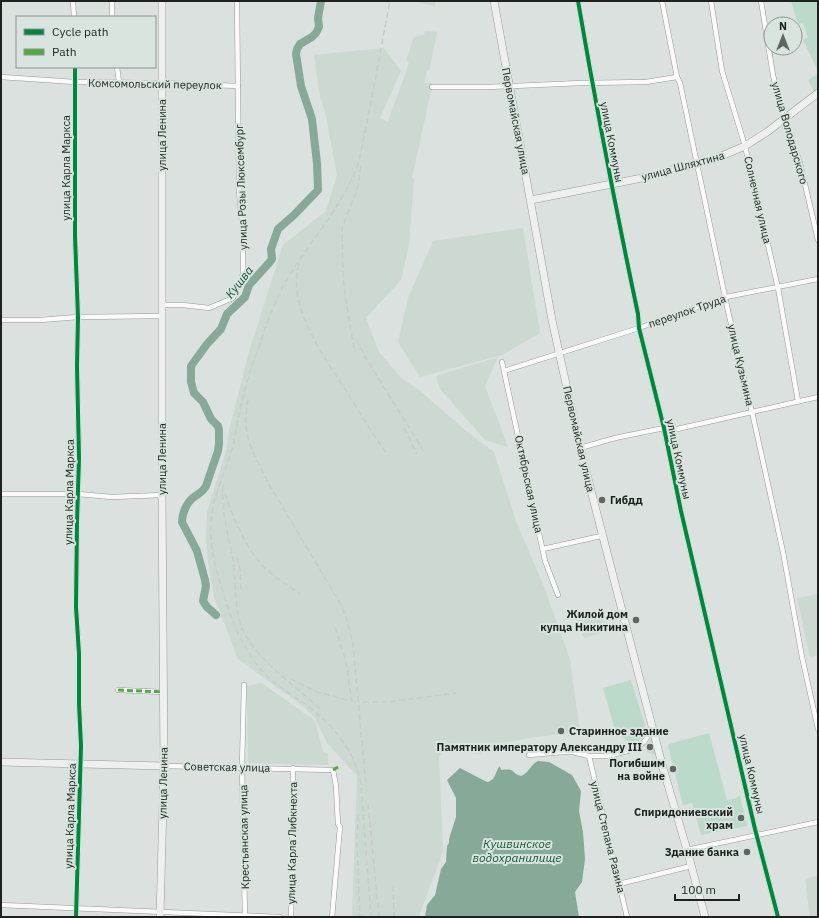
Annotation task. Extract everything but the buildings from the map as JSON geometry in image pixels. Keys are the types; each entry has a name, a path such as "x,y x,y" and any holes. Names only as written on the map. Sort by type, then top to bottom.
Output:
{"main road":[{"name":"улица Ленина","path":"160,914 164,766 162,495 162,1"},
{"name":"Первомайская улица","path":"494,1 559,354 580,448 653,729 688,850 705,917"},
{"name":"улица Шляхтина","path":"531,200 668,172 712,160 745,146 767,132 818,93"},
{"name":"Советская улица","path":"1,762 164,766"}],"street":[{"path":"73,1 74,16"},
{"path":"112,1 112,16"},
{"name":"улица Розы Люксембург","path":"162,305 183,305 210,308 233,298 243,274 243,234 239,191 237,1"},
{"name":"улица Коммуны","path":"578,1 639,328 664,430 756,835 778,917"},
{"name":"улица Кузьмина","path":"662,1 677,78 680,83 698,165 728,311 783,552 802,657 818,729"},
{"name":"Солнечная улица","path":"711,1 722,71 745,146 778,288 798,400"},
{"name":"улица Володарского","path":"761,1 773,74 782,113 800,163 818,240"},
{"name":"улица Карла Маркса","path":"75,68 75,236 78,317 77,366 79,450 76,607 79,654 81,746 76,917"},
{"path":"117,68 119,82"},
{"name":"Комсомольский переулок","path":"1,77 75,82 238,86"},
{"path":"432,87 488,87 592,82 646,82 677,78"},
{"name":"переулок Труда","path":"504,371 639,328 726,297 818,280"},
{"path":"1,320 162,316"},
{"name":"Октябрьская улица","path":"502,362 545,561 558,595"},
{"path":"580,448 615,438 664,430 752,412 798,400 818,397"},
{"path":"1,494 78,494 112,498 162,495"},
{"path":"543,549 602,536"},
{"name":"Крестьянская улица","path":"244,685 242,767 245,916"},
{"path":"118,690 163,692"},
{"path":"529,755 572,752 589,756 608,756 634,749 644,742 653,729"},
{"name":"улица Степана Разина","path":"589,756 627,917"},
{"name":"Советская улица","path":"164,766 333,770 336,786 338,824 340,827 332,917"},
{"name":"улица Карла Либкнехта","path":"291,917 293,768"},
{"path":"688,850 818,822"},
{"path":"619,884 691,866"},
{"path":"1,905 76,907 160,914 280,917"}],"shaded area":[{"path":"411,1 435,1 435,6"},
{"path":"791,1 818,1 818,71 803,40 808,37 803,23 803,16 796,16"},
{"path":"425,31 437,32 429,71 427,70 424,83 432,83 432,87 412,178 414,179 409,245 401,280 366,318 379,352 401,378 419,390 465,430 494,452 516,521 545,589 570,660 580,732 535,737 509,742 481,743 482,754 443,751 439,757 443,851 419,917 352,917 357,776 327,743 315,718 304,707 238,659 214,597 206,540 207,512 226,451 229,430 250,348 283,245 326,211 337,175 325,111 320,97 314,55 384,48 401,71 380,118 388,122 409,63 406,61 414,37 424,35"},
{"path":"818,74 818,90 815,93 808,80"},
{"path":"523,228 540,333 502,355 420,377 398,342 408,298 433,241"},
{"path":"498,357 485,386 508,447 485,440 440,389 436,376"},
{"path":"818,594 818,655 810,657 797,598"},
{"path":"581,610 595,612 602,617 607,631 584,638 574,615"},
{"path":"631,680 645,725 639,742 632,744 616,733 603,688"},
{"path":"262,683 315,721 323,752 328,754 328,765 248,763 247,686"},
{"path":"709,733 727,800 736,798 740,795 747,826 701,835 692,803 683,805 668,746 669,744"},
{"path":"651,739 653,739 657,755 648,752 646,747"},
{"path":"818,875 818,917 810,917 805,879"}],"water":[{"name":"Кушвинское водохранилище","path":"538,761 549,762 572,775 581,791 579,811 583,832 585,859 582,882 575,892 579,917 425,917 427,905 435,895 441,869 446,862 447,846 456,817 456,798 447,780 460,768 487,782 494,778 500,766 501,770 511,770 515,774 521,776"}],"waterway":[{"name":"Кушва","path":"216,615 203,601 206,586 205,580 197,551 182,522 185,508 191,499 206,486 219,444 218,426 211,419 203,402 194,393 191,382 191,366 207,344 221,329 227,314 245,297 249,285 272,259 271,249 278,229 318,190 317,163 312,119 301,86 296,54 300,44 312,37 319,27 318,18 321,1"}],"railway":[{"path":"365,133 390,1"},
{"path":"366,127 357,167 350,182 333,212 286,281 264,330 247,381 233,447 214,502 211,520 211,543 218,575 232,618 242,642 249,653 268,677 325,720 341,739 354,761 361,785 371,917"},
{"path":"354,348 343,279 342,228 358,187 361,164"},
{"path":"299,264 296,280 298,297 310,331 328,364 388,456"},
{"path":"356,339 365,357 423,450"},
{"path":"248,399 245,423 249,442 256,459 270,486 340,603 347,620 353,644 366,786"},
{"path":"404,428 417,454"},
{"path":"223,485 224,513 233,559 239,620 242,628 248,639 266,661 320,709"},
{"path":"225,493 238,528 252,553 266,569 300,594"},
{"path":"237,557 240,569 241,591"},
{"path":"335,627 346,662 352,702"},
{"path":"291,679 317,692 350,701"},
{"path":"363,702 388,702 456,693"},
{"path":"368,804 379,917"},
{"path":"358,815 357,845 360,917"},
{"path":"393,885 394,917"}],"marked path":[{"path":"118,690 163,692"},
{"path":"333,770 338,767"}],"cycle path":[{"path":"578,1 606,158 638,314 639,328 664,428 681,511 755,829 778,917"},
{"path":"75,68 75,236 78,317 77,366 79,458 76,607 79,654 81,746 76,917"}],"place":[{"name":"Гибдд","path":"602,500"},
{"name":"Жилой дом купца Никитина","path":"636,620"},
{"name":"Старинное здание","path":"561,731"},
{"name":"Памятник императору Александру III","path":"650,747"},
{"name":"Погибшим на войне","path":"673,769"},
{"name":"Спиридониевский храм","path":"741,818"},
{"name":"Здание банка","path":"747,852"}]}
